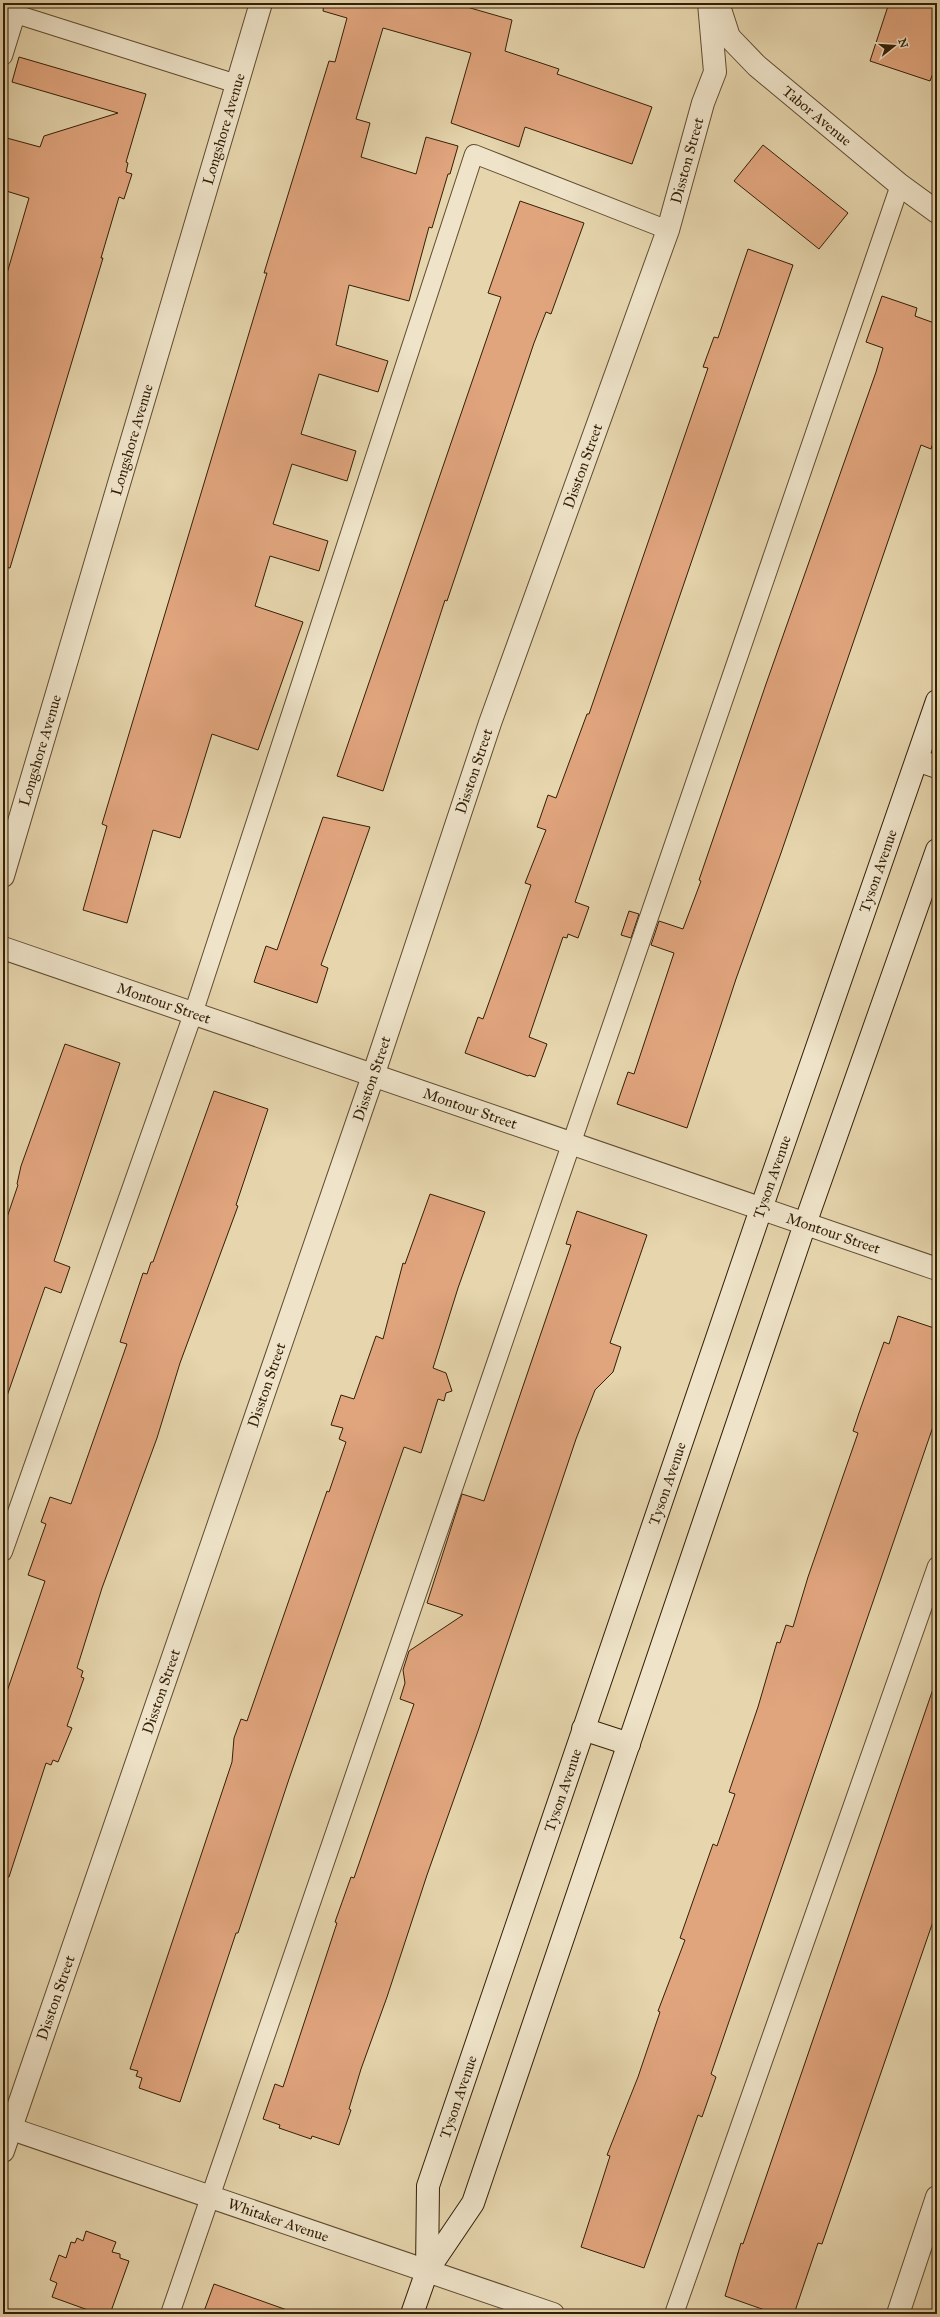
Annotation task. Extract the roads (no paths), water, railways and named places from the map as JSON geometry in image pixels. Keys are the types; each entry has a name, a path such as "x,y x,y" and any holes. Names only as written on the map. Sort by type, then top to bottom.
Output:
{"street":[{"name":"Longshore Avenue","path":"3,876 261,3"},
{"name":"Disston Street","path":"3,2151 7,2127 373,1076 490,723 668,230 703,103 715,72 708,3"},
{"name":"Tabor Avenue","path":"718,3 729,36 757,66 900,185 937,212"},
{"name":"Tyson Avenue","path":"427,2271 428,2186 761,1208 927,763 937,701"},
{"name":"Tyson Avenue","path":"412,2314 427,2271 473,2203 805,1224 937,850"},
{"name":"Montour Street","path":"3,948 937,1269"},
{"path":"583,1730 629,1744"},
{"name":"Whitaker Avenue","path":"7,2127 553,2314"},
{"path":"898,2314 937,2197"}],"lane":[{"path":"3,56 10,12 237,84"},
{"path":"3,1552 193,1014 474,154 668,230"},
{"path":"170,2314 900,185"},
{"path":"674,2314 937,1566"}]}
